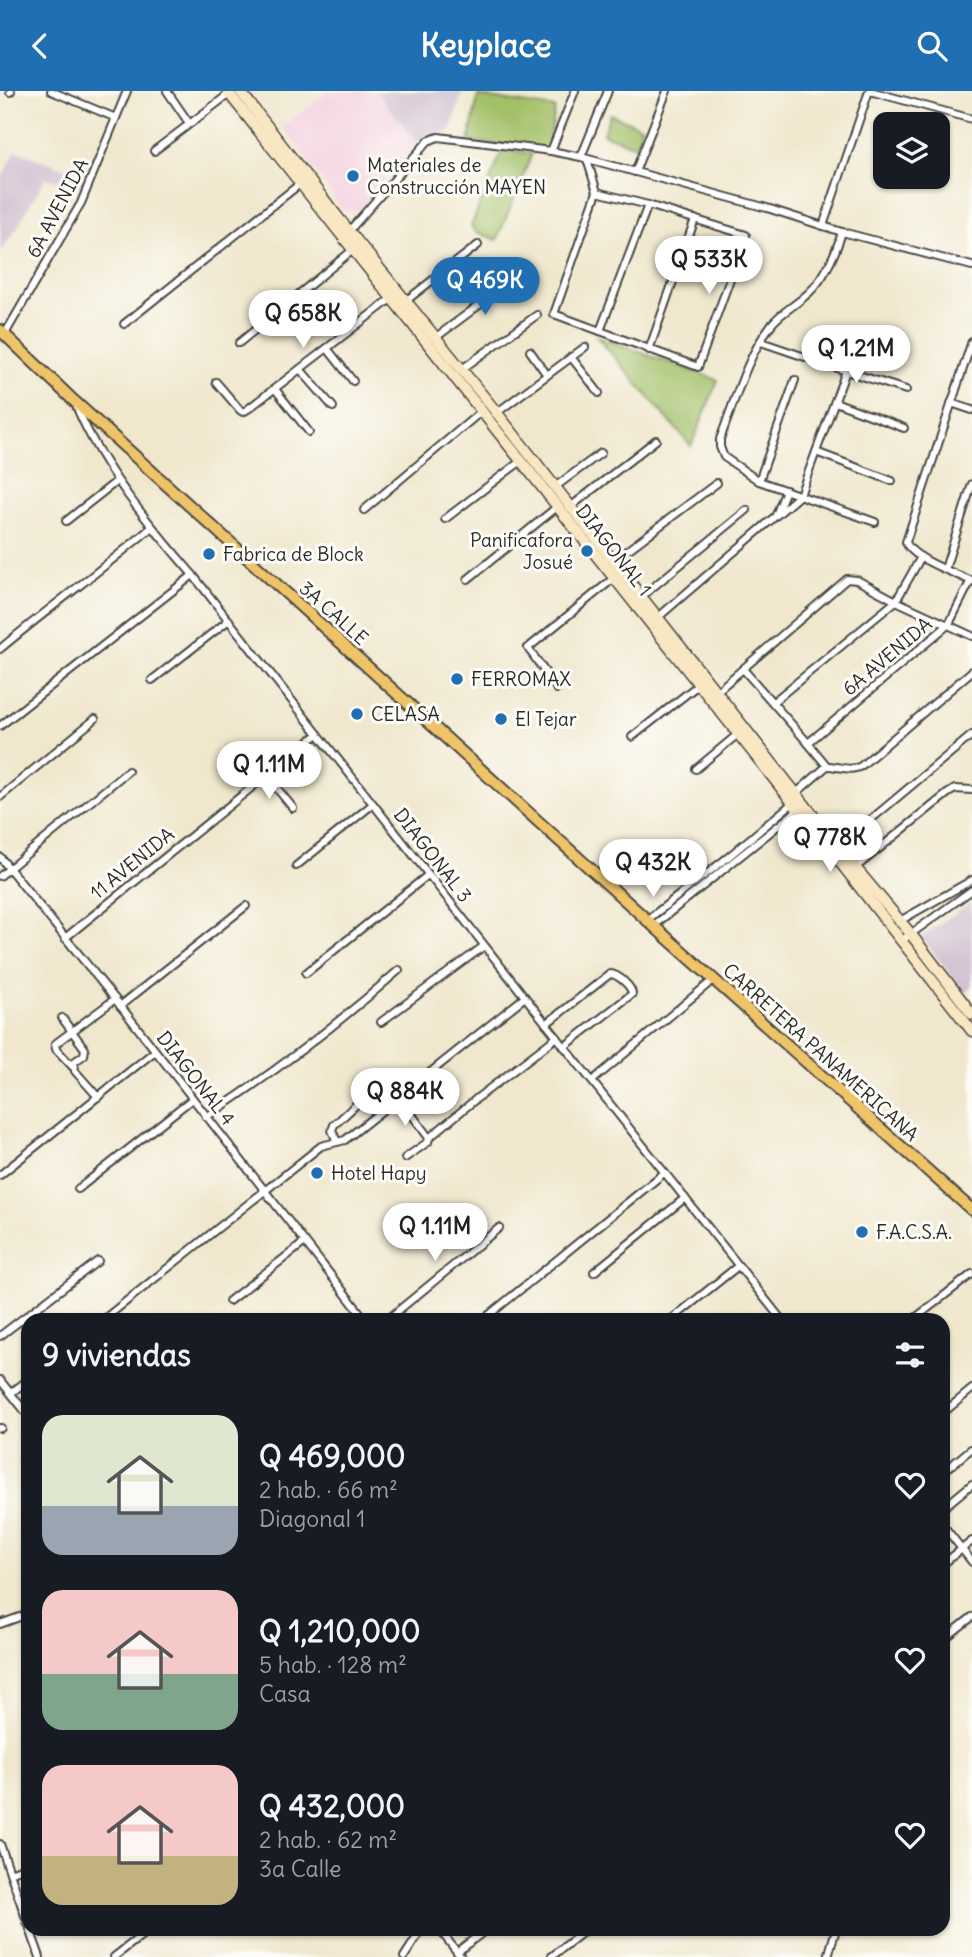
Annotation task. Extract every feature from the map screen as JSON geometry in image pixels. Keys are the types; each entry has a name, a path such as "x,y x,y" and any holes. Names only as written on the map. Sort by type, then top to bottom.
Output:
{"main road":[{"name":"DIAGONAL 1","path":"232,92 349,231 395,296"},
{"name":"DIAGONAL 1","path":"304,180 354,249 555,487 564,509 614,578 654,621 797,801 890,927 972,1031"},
{"name":"DIAGONAL 1","path":"420,326 435,338 462,369 522,461 613,561 641,597 654,621 698,685 713,695 738,734 900,921 972,1014"},
{"name":"3A CALLE","path":"2,332 74,401 650,923"},
{"name":"CARRETERA PANAMERICANA","path":"650,923 972,1210"}],"street":[{"path":"51,91 116,118"},
{"name":"6A AVENIDA","path":"2,332 81,203 127,91"},
{"path":"167,91 189,123"},
{"path":"551,151 575,91"},
{"path":"597,192 746,235 698,367 554,314 597,192 584,158 608,91"},
{"path":"635,172 667,91"},
{"path":"823,226 870,91 972,119"},
{"path":"154,151 232,92"},
{"path":"349,231 433,138 438,137 551,151 584,158 767,208 842,232 972,266"},
{"path":"124,324 304,180"},
{"path":"600,331 648,205"},
{"path":"649,350 695,219"},
{"path":"842,232 818,283 804,298 786,309 772,324 761,342 747,369 720,439 720,447 724,457 759,481 875,522"},
{"path":"216,382 243,412 395,296 478,246"},
{"path":"239,343 354,249"},
{"path":"435,338 510,282"},
{"path":"462,369 537,315"},
{"path":"971,580 921,557 908,548 906,542 972,341"},
{"path":"761,342 906,390"},
{"path":"327,348 352,381"},
{"path":"363,510 489,412 585,348"},
{"path":"530,351 547,375"},
{"path":"571,357 599,393"},
{"path":"300,369 333,407"},
{"path":"654,621 800,495 846,370"},
{"path":"759,481 795,380"},
{"path":"275,389 309,432"},
{"name":"DIAGONAL 3","path":"74,401 89,435 117,481 152,527 229,620 776,1313"},
{"path":"835,402 904,428"},
{"path":"951,403 972,410"},
{"path":"467,579 656,440"},
{"path":"816,451 892,481"},
{"path":"555,487 601,453"},
{"path":"445,519 522,461"},
{"path":"66,521 117,481"},
{"path":"613,561 717,483"},
{"path":"945,569 972,484"},
{"path":"775,519 786,491"},
{"path":"641,597 747,510"},
{"path":"0,649 152,527"},
{"path":"773,702 897,601 921,557"},
{"path":"0,726 193,575"},
{"path":"557,689 528,648 614,578"},
{"path":"713,695 847,579 857,580 972,636"},
{"name":"6A AVENIDA","path":"808,743 949,624 971,580"},
{"path":"152,680 229,620"},
{"path":"743,669 827,767"},
{"path":"650,923 797,801 827,767 851,769 861,766 972,671"},
{"path":"632,737 698,685"},
{"path":"0,797 95,719"},
{"name":"11 AVENIDA","path":"65,938 318,734"},
{"path":"696,769 738,734"},
{"path":"838,847 972,735"},
{"path":"0,876 128,771"},
{"path":"265,775 293,809"},
{"path":"855,868 947,794 955,789 972,790"},
{"path":"296,866 373,804"},
{"name":"DIAGONAL 4","path":"0,857 115,999 360,1313"},
{"path":"306,973 428,875"},
{"path":"890,927 972,880"},
{"path":"901,941 972,890"},
{"path":"935,902 942,911"},
{"path":"120,1006 246,906"},
{"path":"381,1022 484,946"},
{"path":"206,1117 306,1048 399,970"},
{"path":"546,1024 610,974 616,975 632,990 632,994 564,1047"},
{"path":"592,1081 713,980"},
{"path":"112,1313 321,1146 345,1140 525,997"},
{"path":"98,1097 55,1045 115,999"},
{"path":"62,1018 85,1049 84,1055 74,1062 73,1067"},
{"path":"405,1158 557,1037"},
{"path":"0,1164 3,1173 155,1051"},
{"path":"361,1085 375,1096 384,1109"},
{"path":"337,1142 332,1131 334,1125 369,1093"},
{"path":"400,1097 429,1138"},
{"path":"78,1189 192,1098"},
{"path":"491,1313 664,1173"},
{"path":"594,1272 685,1198"},
{"path":"395,1313 499,1228"},
{"path":"229,1301 305,1243"},
{"path":"30,1313 97,1261"},
{"path":"679,1313 738,1266"},
{"path":"922,1313 972,1274"},
{"path":"0,1336 21,1320"},
{"path":"0,1380 21,1406"},
{"path":"11,1393 21,1385"},
{"path":"950,1407 972,1389"},
{"path":"950,1466 971,1449"},
{"path":"950,1502 972,1485"},
{"path":"950,1534 972,1562"},
{"path":"950,1558 972,1541"},
{"path":"0,1624 21,1616"},
{"path":"950,1634 972,1617"},
{"path":"0,1844 3,1861 21,1905"},
{"path":"9,1873 21,1869"},
{"path":"33,1936 40,1957"},
{"path":"114,1957 141,1936"},
{"path":"404,1957 418,1936"},
{"path":"445,1936 459,1954 479,1936"},
{"path":"551,1957 578,1936"},
{"path":"828,1957 834,1936"}],"shaded area":[{"name":"Materiales de Construcción MAYEN","path":"329,91 376,91 418,143 358,210 343,210 283,126"},
{"path":"376,91 462,91 451,130 418,143"},
{"path":"16,151 86,176 83,187 45,178 0,253 0,181"},
{"path":"972,902 972,986 965,993 921,937"}],"green space":[{"path":"478,96 555,108 548,151 469,141"},
{"path":"610,114 642,127 636,146 603,134"},
{"path":"503,149 532,154 497,240 476,232 471,226"},
{"path":"597,337 718,380 691,446"}],"place":[{"name":"Materiales de Construcción MAYEN","path":"353,176"},
{"name":"Panificafora Josué","path":"587,551"},
{"name":"Fabrica de Block","path":"209,554"},
{"name":"FERROMAX","path":"457,679"},
{"name":"CELASA","path":"357,714"},
{"name":"El Tejar","path":"501,719"},
{"name":"Hotel Hapy","path":"317,1173"},
{"name":"F.A.C.S.A.","path":"862,1232"}]}
